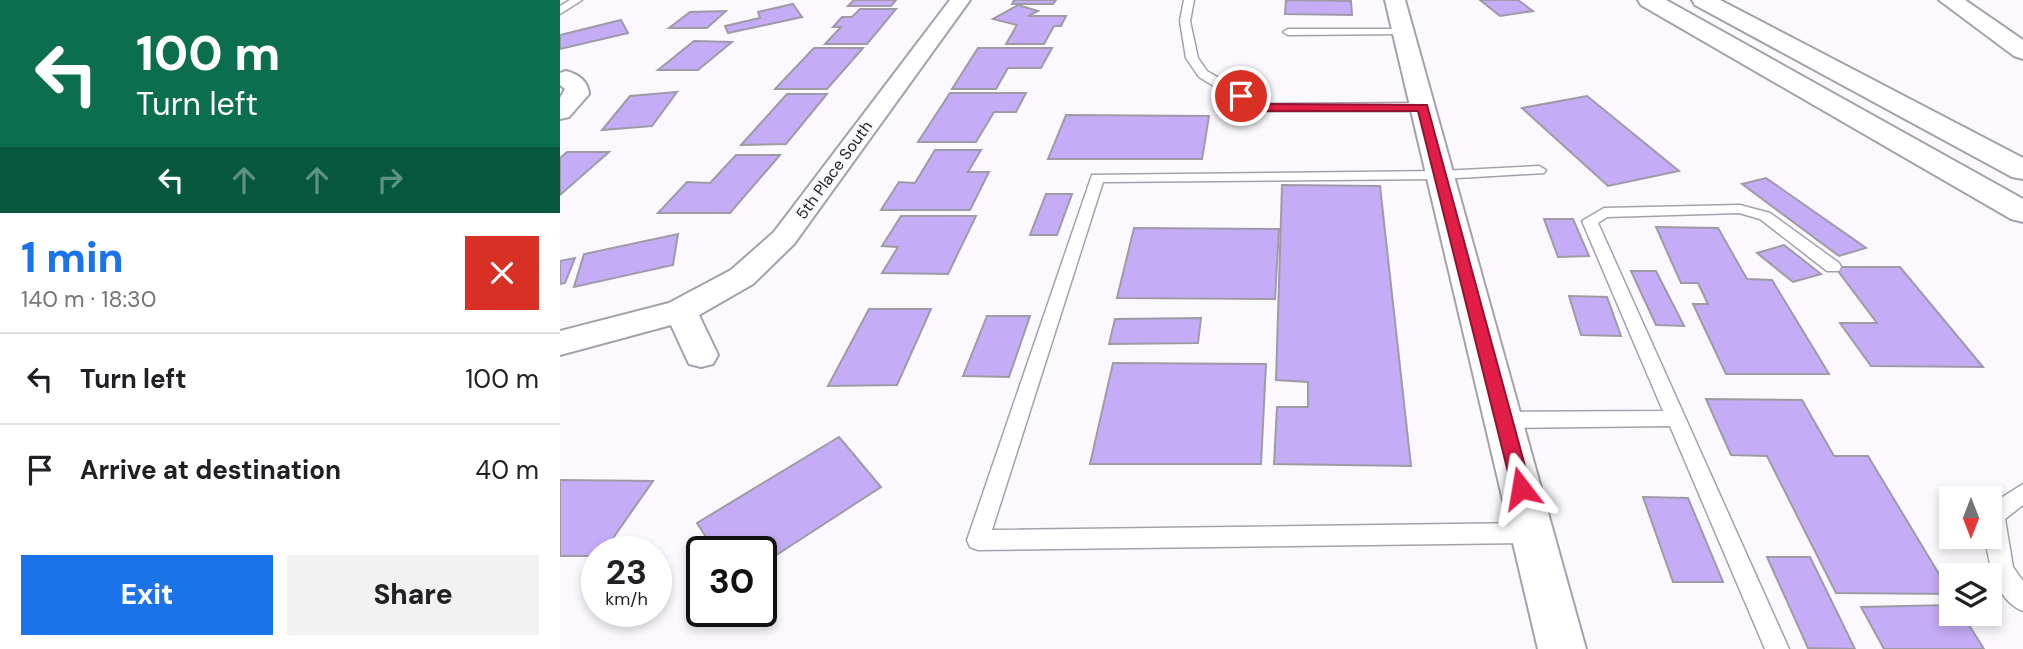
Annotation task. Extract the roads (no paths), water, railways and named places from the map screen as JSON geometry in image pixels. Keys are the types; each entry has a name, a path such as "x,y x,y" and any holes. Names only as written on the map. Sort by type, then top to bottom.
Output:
{"highway":[{"path":"1648,0 2023,212"},
{"path":"1703,0 2023,170"},
{"path":"1951,0 2023,51"}],"street":[{"name":"5th Place South","path":"560,343 681,311 742,276 784,238 960,0"},
{"path":"1395,0 1562,649"},
{"path":"560,112 577,94 577,87 566,78"},
{"path":"681,311 701,355"}],"lane":[{"path":"560,10 577,0"},
{"path":"1189,0 1185,21 1192,58 1203,74 1260,108 1423,107"},
{"path":"1287,32 1404,32"},
{"path":"1533,533 978,540 1097,178 1441,175 1539,170"},
{"path":"1777,649 1590,221 1604,213 1740,209 1765,216 1833,267"},
{"path":"1504,420 1676,418"},
{"path":"2023,493 1993,515 2002,571 2023,600"}]}
